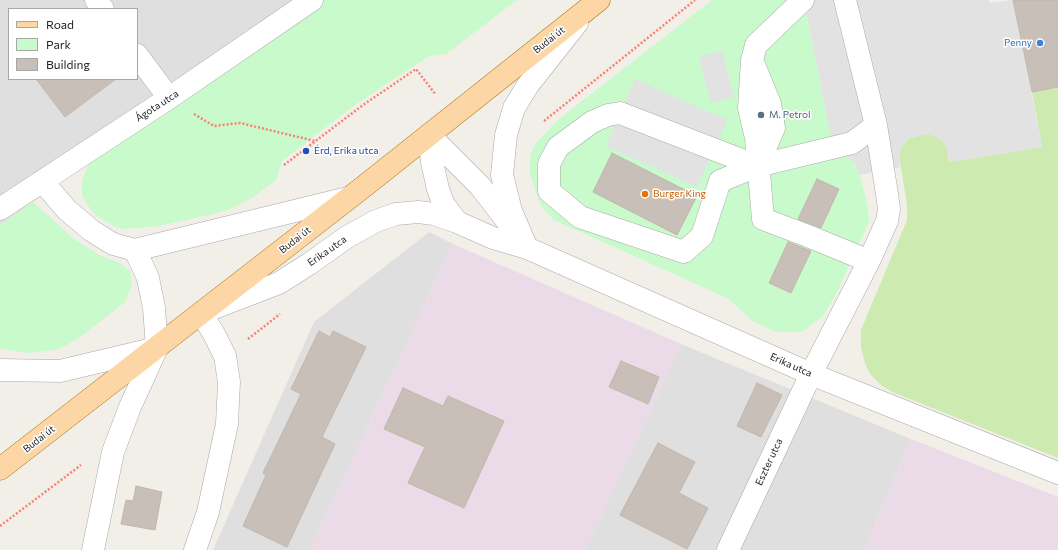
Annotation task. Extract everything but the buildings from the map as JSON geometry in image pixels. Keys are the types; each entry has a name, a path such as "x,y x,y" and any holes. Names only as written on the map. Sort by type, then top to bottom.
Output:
{"main road":[{"name":"Budai út","path":"0,469 429,135 593,3"}],"street":[{"path":"96,0 102,8"},
{"name":"Ágota utca","path":"0,209 170,98 312,0"},
{"path":"803,0 756,45 752,60 770,104 774,128 757,166 762,219 869,261"},
{"name":"Eszter utca","path":"728,550 811,374 869,261 887,221 889,209 876,125 845,0"},
{"path":"527,248 511,211 502,175 506,135 514,108 528,85 593,3"},
{"path":"138,56 170,98"},
{"path":"757,166 620,113 608,115 592,122 558,147 549,164 549,191 580,217 684,252 702,236 720,181 757,166 852,143 876,125"},
{"path":"429,135 480,186 499,209 527,248"},
{"name":"Erika utca","path":"429,135 432,162 438,189 444,205 457,222"},
{"path":"42,181 67,210 92,231 113,244 135,250 348,198"},
{"name":"Erika utca","path":"201,313 279,283 347,237 376,221 396,214 418,212 434,214 457,222 493,238 527,248 811,374 1058,473"},
{"path":"93,550 113,452 130,407 157,348 154,308 148,278 135,250"},
{"path":"195,550 208,512 227,424 229,382 225,356 201,313"},
{"path":"0,370 60,371 157,348"}],"path":[{"path":"284,165 363,105 416,69 452,116"},
{"path":"170,98 214,126 240,123 316,141"},
{"path":"0,526 82,465"}],"shaded area":[{"path":"0,0 324,0 0,225"},
{"path":"804,0 989,0 990,3 1013,0 1042,147 949,162 947,149 942,140 932,135 922,135 910,138 902,146 899,155 900,167 860,175 855,163 846,156 834,152"},
{"path":"722,50 734,97 711,103 699,57"},
{"path":"635,79 727,120 697,187 606,146"},
{"path":"429,232 453,244 310,550 213,550 314,322"},
{"path":"453,244 681,344 585,550 310,550"},
{"path":"681,344 911,439 864,550 585,550"},
{"path":"911,439 1058,497 1058,550 864,550"}],"green space":[{"path":"324,0 517,0 446,54 429,56 355,105 282,161 276,180 252,198 226,211 159,226 124,229 113,226 93,213 82,196 82,181 89,163"},
{"path":"712,0 804,0 834,152 846,156 855,163 860,175 868,207 869,222 835,296 823,316 802,332 776,332 754,322 727,298 554,220 543,209 530,174 530,156 535,144 559,119"},
{"path":"1058,87 1058,458 892,392 881,385 870,374 865,363 861,348 861,330 907,220 907,205 899,155 902,146 910,138 922,135 932,135 942,140 947,149 949,162 1042,147 1032,92"},
{"path":"33,202 73,238 99,255 120,263 130,271 132,285 125,302 83,335 60,349 29,353 0,349 0,225"}],"place":[{"name":"Penny","path":"1040,43"},
{"name":"M. Petrol","path":"761,115"},
{"name":"Érd, Erika utca","path":"306,151"},
{"name":"Burger King","path":"645,194"}]}
